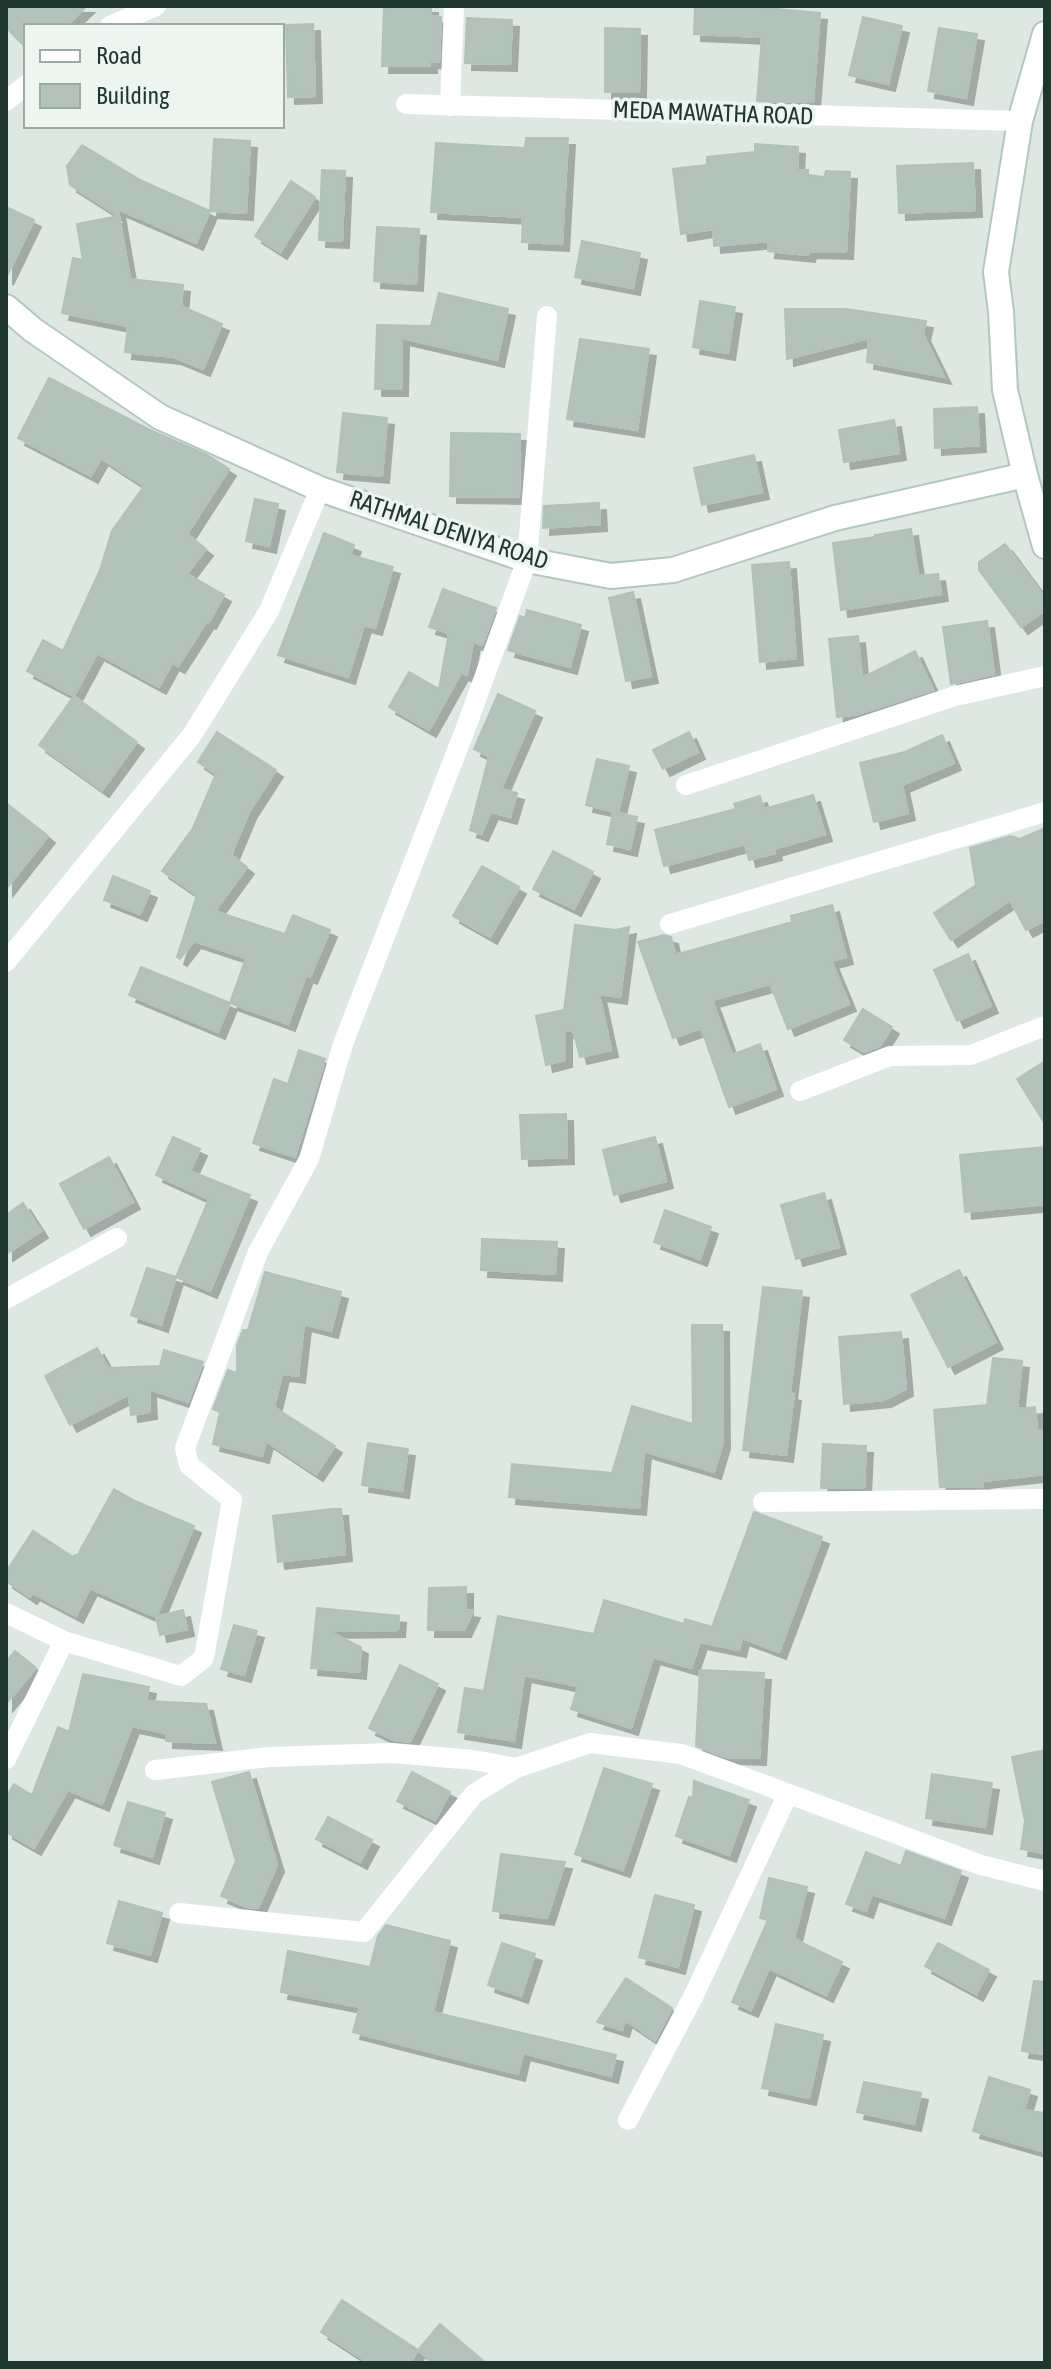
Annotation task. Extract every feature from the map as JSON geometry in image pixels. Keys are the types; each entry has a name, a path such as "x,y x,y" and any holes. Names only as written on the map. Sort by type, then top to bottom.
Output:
{"street":[{"path":"115,24 156,6"},
{"path":"450,106 454,6"},
{"path":"1045,34 1020,121 996,272 1005,390 1035,474 1045,546"},
{"path":"6,101 24,87"},
{"name":"MEDA MAWATHA ROAD","path":"406,104 1020,121"},
{"name":"RATHMAL DENIYA ROAD","path":"6,307 33,330 160,417 320,489 527,560 611,576 673,570 835,518 1035,474"},
{"path":"6,1613 64,1641 181,1676 204,1658 232,1500 189,1465 185,1448 258,1252 309,1159 343,1044 465,730 527,560 547,316"},
{"path":"6,962 192,735 269,611 320,489"},
{"path":"686,785 955,696 1045,676"},
{"path":"670,924 1045,812"},
{"path":"800,1091 890,1056 971,1055 1045,1026"},
{"path":"6,1299 117,1238"},
{"path":"763,1502 1045,1499"},
{"path":"6,1759 64,1641"},
{"path":"179,1913 364,1932 474,1794 516,1768 590,1743 681,1754 981,1865 1045,1881"},
{"path":"155,1770 269,1757 392,1753 474,1760 516,1768"},
{"path":"628,2120 694,1995 788,1794"}],"building":[{"path":"6,6 87,6 68,24 24,24 24,46 6,27"},
{"path":"384,6 431,6 431,16 441,17 439,62 430,61 430,66 382,66"},
{"path":"695,6 744,6 820,13 813,102 757,101 762,37 694,34"},
{"path":"863,17 902,26 888,84 849,75"},
{"path":"467,18 512,20 510,64 465,63"},
{"path":"313,24 315,96 288,97 286,25"},
{"path":"605,28 640,29 639,92 605,92"},
{"path":"939,28 977,34 966,98 928,91"},
{"path":"526,138 568,138 562,244 522,242 523,217 431,212 436,143 525,148"},
{"path":"214,139 250,141 246,213 210,211"},
{"path":"755,144 798,147 797,170 808,170 808,175 824,177 826,171 850,172 846,252 809,251 808,255 768,251 769,241 714,246 713,229 681,234 673,169 707,165 707,157 755,152"},
{"path":"82,145 142,181 210,211 196,243 118,209 119,216 70,185 67,166"},
{"path":"973,163 975,210 899,213 897,166"},
{"path":"322,170 345,171 342,241 319,240"},
{"path":"291,181 315,197 280,252 255,236"},
{"path":"6,207 34,220 6,278"},
{"path":"119,216 130,279 183,285 181,306 222,324 203,369 174,357 125,352 128,326 62,313 73,258 83,260 77,224"},
{"path":"377,227 419,229 416,284 374,281"},
{"path":"582,241 640,253 633,288 575,277"},
{"path":"439,293 508,309 497,360 402,338 401,389 375,389 377,325 431,326"},
{"path":"700,301 735,307 728,353 693,347"},
{"path":"785,309 846,309 926,321 923,334 944,377 867,362 869,338 787,359"},
{"path":"580,339 649,349 637,430 567,419"},
{"path":"49,378 150,430 207,455 229,469 187,534 206,549 187,574 224,595 178,666 172,663 159,687 97,653 74,696 27,671 43,640 63,651 100,570 112,531 144,486 101,458 91,476 18,438"},
{"path":"977,407 979,445 935,448 934,409"},
{"path":"343,413 387,418 382,476 337,472"},
{"path":"894,420 899,453 844,462 839,430"},
{"path":"451,433 520,434 519,497 450,496"},
{"path":"754,455 762,492 702,505 694,468"},
{"path":"255,499 278,504 269,546 246,541"},
{"path":"599,503 600,524 543,528 544,506"},
{"path":"911,529 918,576 938,574 941,594 841,610 833,543"},
{"path":"324,533 354,545 350,555 393,567 375,628 364,625 348,677 278,655"},
{"path":"1005,544 1045,598 1045,610 1021,627 979,570 979,562"},
{"path":"789,562 796,658 760,662 752,565"},
{"path":"443,589 496,608 482,645 473,642 467,675 461,673 429,730 389,707 409,672 439,689 449,633 429,627"},
{"path":"633,592 651,676 626,681 609,598"},
{"path":"527,610 581,625 570,667 508,650 520,616 525,618"},
{"path":"987,621 994,674 951,684 943,627"},
{"path":"858,636 862,678 915,651 933,690 858,714 837,717 829,639"},
{"path":"498,694 535,711 501,789 517,793 510,817 491,812 481,834 470,830 489,756 474,749"},
{"path":"74,696 137,742 102,790 39,745"},
{"path":"217,732 276,770 249,812 231,855 247,867 215,911 285,934 293,915 330,930 310,977 306,975 288,1024 230,1003 246,958 194,941 180,959 177,957 197,895 162,871 193,828 216,774 198,762"},
{"path":"689,732 698,752 663,769 653,750"},
{"path":"942,735 954,763 902,785 908,813 874,822 860,763 905,752"},
{"path":"597,759 629,766 618,812 586,805"},
{"path":"813,795 825,834 749,860 745,844 664,866 655,830 736,809 734,804 760,796 764,809"},
{"path":"6,803 48,836 6,889"},
{"path":"613,812 637,817 630,849 607,844"},
{"path":"1043,829 1045,920 1026,930 1010,900 951,940 934,913 976,885 970,848 1010,836 1020,839"},
{"path":"553,851 593,872 574,909 533,889"},
{"path":"482,866 519,887 490,937 453,916"},
{"path":"113,876 150,891 140,914 104,900"},
{"path":"832,905 846,957 831,961 849,1004 788,1029 770,984 712,1000 732,1055 760,1044 776,1089 729,1107 701,1028 673,1038 638,942 664,935 671,937 675,955 792,922 791,916"},
{"path":"575,925 615,930 629,927 620,997 599,994 611,1050 580,1057 573,1030 565,1031 565,1060 546,1065 536,1016 564,1010"},
{"path":"968,954 991,1006 957,1021 934,970"},
{"path":"141,967 230,1003 218,1032 129,995"},
{"path":"863,1009 892,1027 880,1046 864,1052 844,1040"},
{"path":"299,1050 325,1059 295,1157 253,1143 274,1079 288,1084"},
{"path":"1045,1061 1045,1124 1017,1079"},
{"path":"566,1114 567,1157 522,1159 520,1115"},
{"path":"173,1137 200,1149 190,1171 250,1195 210,1291 176,1277 209,1199 156,1175"},
{"path":"655,1137 666,1181 614,1195 603,1150"},
{"path":"1045,1147 1045,1204 965,1212 960,1155"},
{"path":"109,1157 133,1202 84,1229 60,1184"},
{"path":"824,1193 839,1247 796,1259 781,1205"},
{"path":"23,1203 41,1231 6,1254 6,1215"},
{"path":"665,1210 711,1227 700,1259 654,1242"},
{"path":"482,1239 557,1242 555,1274 481,1270"},
{"path":"147,1268 176,1277 161,1325 131,1315"},
{"path":"959,1270 996,1342 948,1367 911,1295"},
{"path":"265,1272 341,1292 331,1331 304,1324 298,1376 282,1374 274,1407 335,1446 316,1474 266,1441 262,1456 213,1444 220,1412 213,1409 228,1370 237,1373 237,1345 243,1330 248,1330"},
{"path":"763,1287 802,1291 786,1455 743,1450"},
{"path":"692,1325 722,1325 723,1442 714,1472 644,1451 639,1508 509,1497 512,1464 612,1473 632,1406 693,1424"},
{"path":"901,1332 906,1389 884,1400 844,1404 839,1337"},
{"path":"97,1348 108,1368 160,1366 164,1350 203,1362 188,1402 149,1389 150,1412 131,1415 129,1394 70,1425 45,1376"},
{"path":"993,1358 1022,1361 1017,1409 1035,1407 1037,1430 1045,1430 1045,1474 983,1481 983,1487 940,1487 934,1410 987,1405"},
{"path":"368,1443 408,1449 402,1491 362,1485"},
{"path":"823,1444 866,1446 864,1488 821,1488"},
{"path":"114,1489 194,1526 156,1617 90,1588 76,1616 33,1593 30,1597 6,1581 6,1572 33,1531 73,1557 77,1556"},
{"path":"341,1509 345,1554 278,1562 273,1516"},
{"path":"754,1512 822,1537 779,1652 742,1638 739,1650 700,1642 691,1668 653,1657 631,1728 571,1709 578,1686 524,1675 514,1741 458,1732 465,1688 484,1691 498,1616 594,1634 604,1600 684,1624 685,1619 712,1627"},
{"path":"466,1587 466,1610 473,1611 464,1630 428,1630 429,1588"},
{"path":"317,1608 399,1616 398,1630 328,1631 361,1647 359,1672 311,1668"},
{"path":"183,1610 187,1629 160,1635 156,1617"},
{"path":"234,1625 257,1631 244,1675 221,1669"},
{"path":"15,1651 36,1668 6,1704 6,1662"},
{"path":"400,1665 438,1684 410,1742 394,1740 369,1728"},
{"path":"700,1670 764,1673 759,1758 726,1757 696,1746"},
{"path":"83,1674 149,1687 146,1701 206,1704 215,1743 166,1741 166,1733 132,1726 102,1804 68,1790 34,1848 6,1832 6,1797 14,1784 32,1795 58,1727 69,1732"},
{"path":"1045,1750 1045,1853 1021,1849 1025,1821 1012,1757"},
{"path":"604,1768 652,1784 623,1870 575,1854"},
{"path":"249,1772 277,1865 258,1908 247,1907 221,1896 236,1861 212,1782"},
{"path":"412,1772 450,1792 435,1820 397,1801"},
{"path":"932,1774 992,1783 985,1827 926,1818"},
{"path":"694,1781 749,1800 729,1855 676,1836 689,1797 693,1798"},
{"path":"128,1802 165,1813 152,1857 114,1845"},
{"path":"328,1817 372,1840 360,1862 316,1839"},
{"path":"906,1851 961,1871 944,1918 872,1894 866,1911 846,1904 866,1852 901,1866"},
{"path":"501,1854 565,1862 547,1918 493,1911"},
{"path":"769,1878 807,1887 794,1939 842,1962 826,1995 769,1968 751,2010 732,2002 768,1920 760,1918"},
{"path":"655,1895 694,1905 678,1967 639,1957"},
{"path":"119,1901 162,1913 150,1955 107,1943"},
{"path":"386,1925 450,1941 433,2012 616,2055 611,2076 523,2053 518,2074 458,2059 353,2032 360,2007 281,1992 288,1951 370,1967 378,1936"},
{"path":"502,1943 535,1954 521,1996 488,1985"},
{"path":"938,1943 989,1970 976,1994 925,1966"},
{"path":"626,1978 672,2008 655,2040 625,2020 622,2030 597,2022"},
{"path":"1034,1981 1045,1982 1045,2054 1022,2051"},
{"path":"776,2024 823,2035 809,2098 762,2088"},
{"path":"989,2077 1030,2090 1024,2110 1045,2113 1045,2152 973,2131"},
{"path":"864,2082 921,2093 914,2124 857,2112"},
{"path":"342,2300 418,2350 410,2363 369,2363 321,2332"},
{"path":"440,2324 486,2363 434,2363 418,2350"}]}
